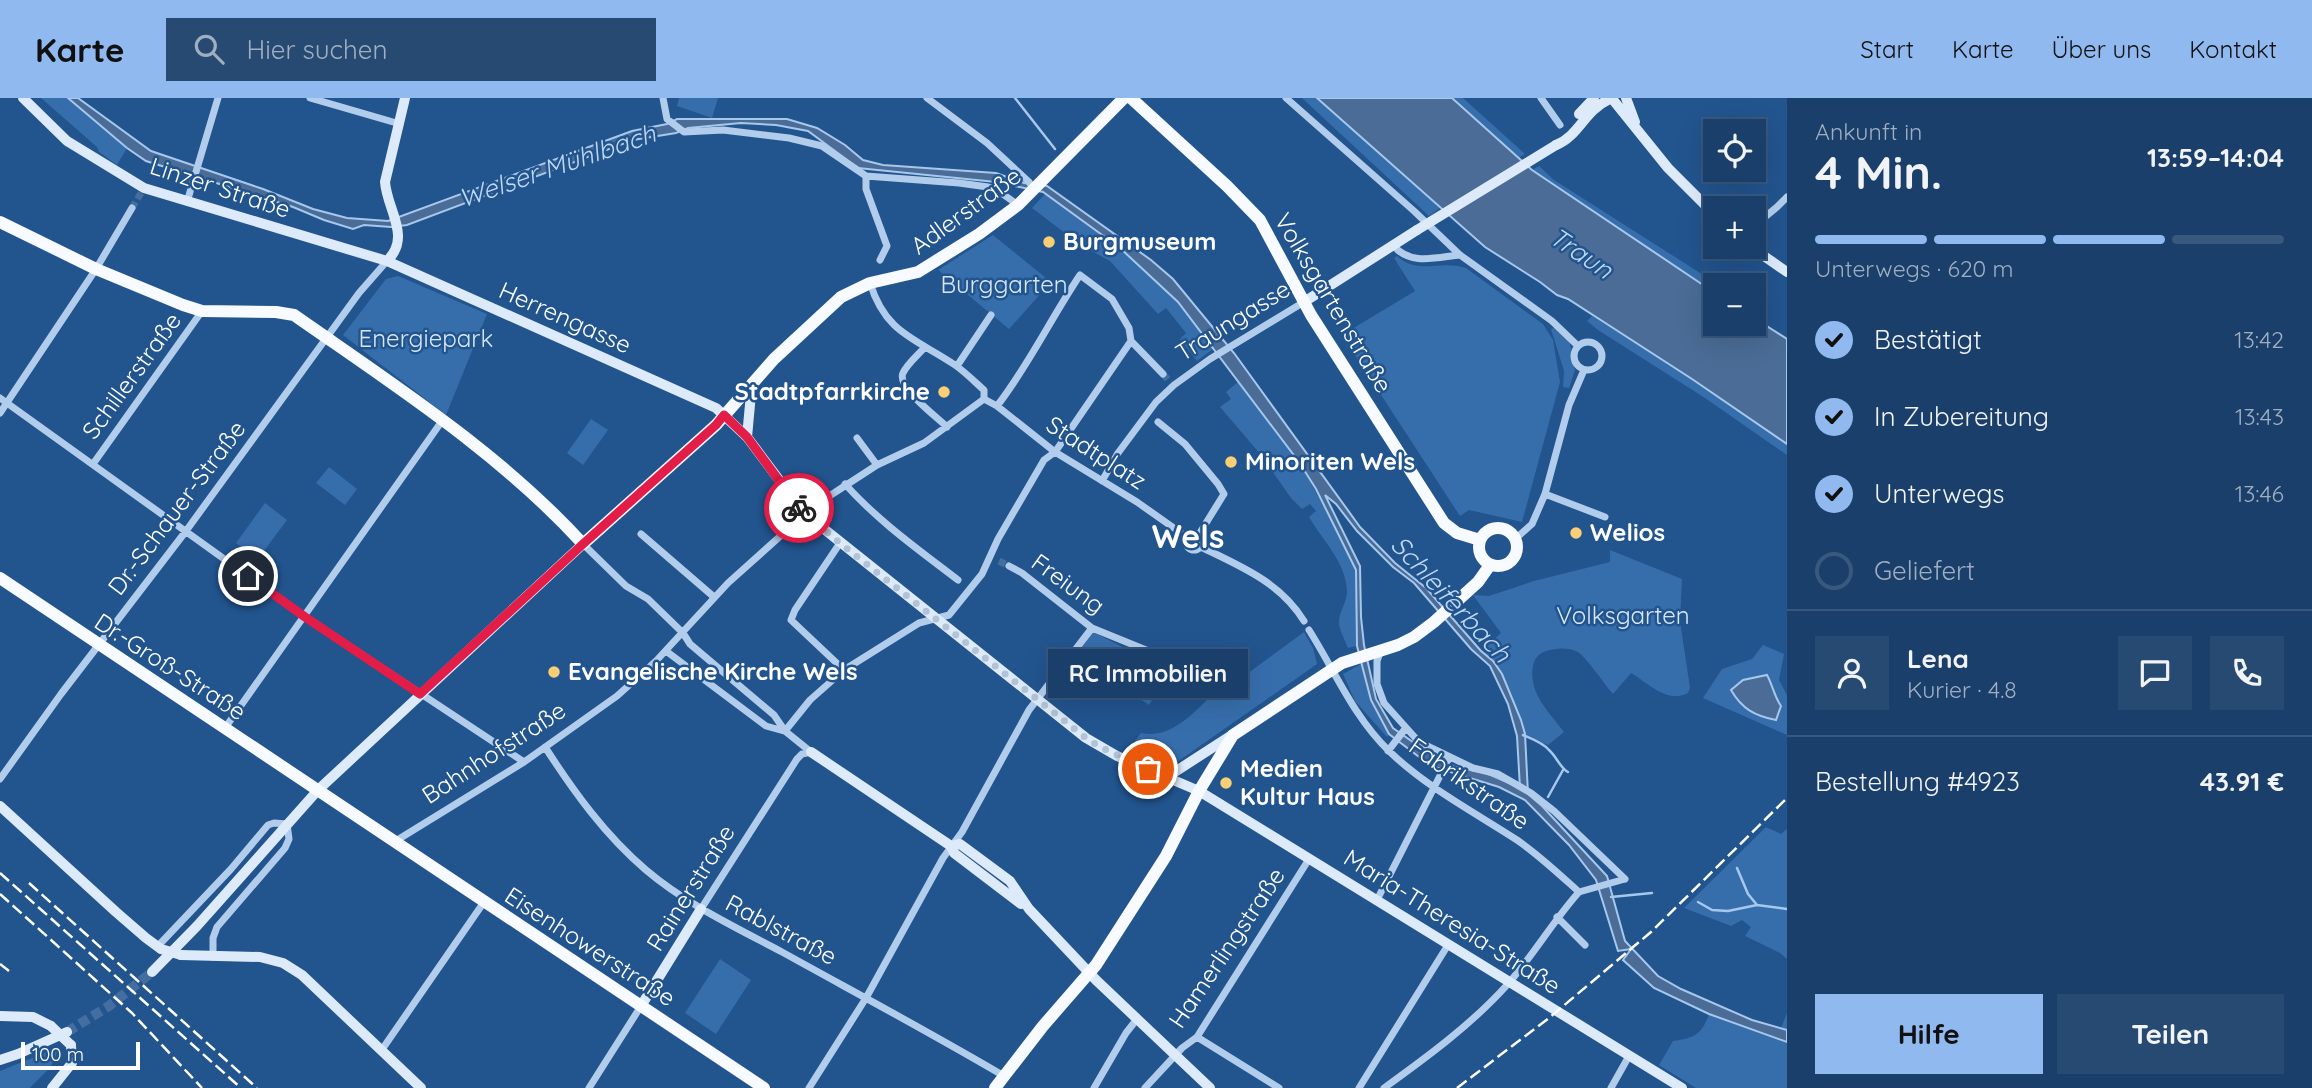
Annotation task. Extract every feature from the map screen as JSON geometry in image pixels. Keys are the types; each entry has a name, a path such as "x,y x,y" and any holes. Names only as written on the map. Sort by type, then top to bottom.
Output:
{"main road":[{"name":"Linzer Straße","path":"23,98 67,141 144,188 387,261"},
{"path":"387,261 397,246 399,229 386,194 385,182 405,98"},
{"name":"Adlerstraße","path":"583,544 716,425 774,359 841,297 870,283 918,272 979,234 1018,205 1124,98"},
{"name":"Volksgartenstraße","path":"1131,98 1260,220 1304,302 1444,523 1457,533 1480,540"},
{"path":"1556,145 1581,110 1594,98"},
{"path":"1626,98 1637,128"},
{"path":"1556,145 1571,136 1586,115 1612,99 1681,182 1703,203"},
{"name":"Traungasse","path":"1304,302 1417,229 1556,145"},
{"path":"0,222 96,269 202,311 294,315 500,466 550,510 583,544 318,790 197,926 152,971"},
{"path":"1766,257 1787,272"},
{"name":"Herrengasse","path":"387,261 716,408 747,437 804,513 936,620"},
{"path":"747,437 752,383"},
{"path":"1500,528 1506,530 1515,540 1516,551 1511,561 1501,566 1490,565 1481,557 1480,540 1488,531 1500,528"},
{"path":"1167,778 1331,670 1362,655 1414,637 1443,615 1478,582 1490,565"},
{"name":"Dr.-Groß-Straße","path":"0,578 318,790"},
{"name":"Maria-Theresia-Straße","path":"936,620 1100,747 1199,792 1682,1088"},
{"path":"995,1088 1096,965 1166,856 1199,792 1233,735"},
{"path":"811,752 951,846 960,844 1010,881 1029,909 1089,972 1210,1088"},
{"path":"318,790 393,842"},
{"path":"0,806 159,948 181,955 260,957 283,963 302,975 421,1088"},
{"name":"Eisenhowerstraße","path":"393,842 764,1088"},
{"name":"Rainerstraße","path":"641,1006 701,909"},
{"path":"0,1016 33,1017 51,1026 71,1045 72,1063 52,1088"},
{"path":"0,1060 67,1032"}],"street":[{"path":"187,202 218,98"},
{"path":"310,98 400,124"},
{"path":"663,98 667,119 681,131 723,130 789,138 822,146 866,176 988,187 1018,205"},
{"path":"927,98 987,143 1034,187"},
{"path":"1286,98 1460,255 1552,321 1578,346"},
{"path":"1541,98 1560,124"},
{"path":"866,176 866,189 887,246 880,260"},
{"path":"1766,216 1787,197"},
{"path":"0,413 3,400 96,269 132,208"},
{"path":"1394,246 1412,258 1460,255"},
{"name":"Dr.-Schauer-Straße","path":"0,779 186,531 359,293 387,261"},
{"path":"997,405 1027,365 1080,275 1112,299 1129,328 1131,341 1163,374"},
{"path":"870,283 882,313 901,332 957,366 984,390 984,400"},
{"name":"Traungasse","path":"1102,481 1118,453 1152,417 1172,384 1304,302"},
{"name":"Schillerstraße","path":"93,464 202,311"},
{"path":"957,366 991,315"},
{"path":"1068,433 1131,341"},
{"path":"1591,343 1601,353 1600,362 1594,369 1584,370 1575,362 1574,354 1578,346 1591,343"},
{"path":"925,347 901,378 906,390 947,427"},
{"path":"1515,540 1532,524 1545,494 1569,405 1584,370"},
{"path":"3,400 305,617 524,762"},
{"name":"Stadtplatz","path":"984,400 997,405 1055,452 1188,538 1186,543 1191,550 1201,547 1269,583 1282,593 1304,621"},
{"name":"Bahnhofstraße","path":"393,842 524,762 617,695 666,651 714,597 804,513 845,484 924,443 984,400"},
{"path":"1152,417 1185,444 1224,494 1198,536"},
{"path":"226,728 442,421"},
{"path":"857,438 877,466"},
{"path":"785,731 810,700 844,670 919,624 950,615 991,558 998,539 1044,460 1055,452 1062,442"},
{"path":"845,484 893,529 958,580"},
{"path":"1545,494 1605,517"},
{"path":"641,534 714,597"},
{"path":"1188,538 1191,535 1198,536 1202,542 1201,547"},
{"path":"840,543 791,620 844,670"},
{"path":"583,544 626,586 648,599 682,633 690,645 774,715 785,731 811,752"},
{"name":"Freiung","path":"991,558 999,561"},
{"name":"Freiung","path":"1009,566 1022,573 1092,628 1181,667"},
{"path":"809,1088 866,998 1036,699 1092,628"},
{"path":"1309,630 1331,670"},
{"path":"1381,650 1377,660 1377,684 1384,702 1403,732 1448,760 1498,774 1531,793 1554,811 1625,879 1579,892 1494,999 1418,1064 1384,1088"},
{"path":"666,651 766,726 785,731"},
{"name":"Fabrikstraße","path":"1331,670 1358,715 1390,748 1433,786 1519,842 1579,892"},
{"path":"1390,748 1403,732"},
{"name":"Rablstraße","path":"545,747 583,804 609,834 635,861 667,886 701,909 1004,1076"},
{"name":"Rainerstraße","path":"701,909 797,759 802,754 811,752"},
{"path":"1377,900 1448,760"},
{"path":"159,948 268,825 287,824 289,839 285,848 217,927 213,938 213,957"},
{"name":"Hamerlingstraße","path":"1145,1088 1175,1055 1197,1037 1309,859"},
{"path":"381,1051 484,902"},
{"path":"1557,917 1585,945"},
{"path":"1359,1088 1448,944"},
{"name":"Rainerstraße","path":"589,1088 641,1006"},
{"path":"1094,1088 1125,1033 1137,1020"},
{"path":"1197,1037 1279,1088"},
{"path":"1611,1088 1629,1056"}],"green space":[{"path":"41,98 68,98 127,148 117,165 99,152 97,147"},
{"path":"679,98 718,98 712,118 677,106"},
{"path":"1302,98 1317,98 1440,208 1429,216"},
{"path":"1452,98 1463,98 1525,154 1518,158 1511,153"},
{"path":"1539,166 1554,180 1703,275 1703,285 1532,170"},
{"path":"1045,194 1148,271 1183,307 1214,348 1197,361 1180,339 1186,333 1166,308 1158,314 1110,261 1082,246 1032,208"},
{"name":"Burggarten","path":"993,235 1051,282 1009,329 938,270"},
{"path":"1397,256 1413,265 1466,268 1543,324 1553,340 1560,382 1522,522 1469,510 1460,516 1342,335 1415,291 1394,258"},
{"name":"Energiepark","path":"398,276 487,314 446,415 343,335 386,279"},
{"path":"1592,316 1692,379 1787,444 1787,455 1705,398 1598,330 1587,321"},
{"path":"1555,327 1570,343 1575,370 1569,388 1563,387 1564,371 1551,329"},
{"path":"1238,382 1299,462 1356,570 1357,646 1348,648 1340,628 1339,618 1347,594 1345,580 1338,560 1309,517 1316,511 1310,504 1302,509 1291,498 1261,455 1220,407 1231,399 1226,392"},
{"path":"591,419 608,430 583,465 567,453"},
{"path":"329,467 357,489 345,505 316,483"},
{"path":"265,503 287,520 258,559 236,543"},
{"name":"Volksgarten","path":"1610,550 1682,579 1680,621 1690,688 1688,693 1680,696 1665,694 1631,673 1613,694 1578,652 1562,648 1543,652 1534,663 1534,685 1541,702 1564,732 1548,745 1525,734 1508,690 1481,651 1501,633 1473,595 1489,596 1534,581 1610,562"},
{"path":"1093,632 1170,671 1149,705 1077,655"},
{"path":"1304,632 1313,648 1317,664 1167,769 1127,753 1141,733 1163,732 1183,722 1217,690 1221,693"},
{"name":"Volksgarten","path":"1763,645 1784,654 1779,680 1787,695 1787,735 1703,698 1722,669 1752,659"},
{"path":"1361,664 1371,700 1389,734 1387,737 1355,701 1343,674"},
{"path":"1766,827 1781,834 1787,829 1787,959 1745,936 1751,927 1742,920 1731,926 1684,908"},
{"path":"720,959 751,980 716,1034 685,1013"},
{"path":"1787,1013 1787,1088 1696,1088 1659,1065 1673,1041 1697,1034 1709,1014 1772,1037 1782,1026"},
{"path":"57,1048 52,1065 30,1088 0,1088 0,1071"}],"water":[{"name":"Welser Mühlbach","path":"68,98 78,98 151,151 313,209 347,218 388,221 632,131 667,124 677,119 787,119 817,128 863,160 883,165 996,173 1024,183 1047,186 1151,260 1173,279 1234,353 1360,527 1395,563 1426,588 1493,661 1502,674 1525,734 1528,794 1607,876 1625,941 1658,976 1752,1020 1787,1030 1787,1042 1709,1014 1654,988 1623,960 1631,949 1618,951 1596,880 1569,845 1525,800 1499,787 1431,766 1389,734 1371,700 1357,646 1356,570 1316,489 1299,462 1178,302 1120,248 1043,192 996,182 858,168 808,131 776,125 741,123 688,128 676,133 633,140 407,225 364,225 353,229 293,207 146,161","holes":["1325,495 1336,504 1357,531 1393,567 1414,583 1471,649 1490,666 1508,704 1517,736 1520,788 1486,773 1440,761 1393,728 1376,699 1364,645 1360,566"]},
{"name":"Traun","path":"1317,98 1452,98 1532,170 1703,285 1703,336 1766,336 1766,326 1787,339 1787,444 1692,379 1485,247"},
{"path":"1767,675 1781,706 1776,720 1750,711 1731,690 1743,680"}],"waterway":[{"path":"1015,98 1055,149"},
{"path":"1523,735 1546,747 1568,772"},
{"path":"1548,797 1563,770"},
{"path":"1737,868 1748,894 1757,905"},
{"path":"1611,897 1652,893"},
{"path":"1698,902 1712,910 1728,911 1757,905 1787,909"}],"tunnel":[{"path":"132,208 144,188"},
{"path":"1163,374 1170,382"},
{"path":"999,561 1009,566"},
{"path":"67,1032 109,1006 152,972"}],"railway":[{"path":"1457,1088 1549,1018 1651,932 1787,798"},
{"path":"0,873 241,1088"},
{"path":"29,883 257,1088"},
{"path":"0,894 132,1013 202,1088"},
{"path":"0,964 9,971"}],"way so far":[{"path":"799,508 1086,738 1148,769"}],"place":[{"name":"Burgmuseum","path":"1049,242"},
{"name":"Stadtpfarrkirche","path":"944,392"},
{"name":"Minoriten Wels","path":"1231,462"},
{"name":"Welios","path":"1576,533"},
{"name":"Evangelische Kirche Wels","path":"554,672"},
{"name":"RC Immobilien","path":"1148,769"},
{"name":"Medien Kultur Haus","path":"1226,783"}],"district":[{"name":"Wels","path":"1188,537"}],"route":[{"path":"248,576 420,694 724,415 747,437 799,508"}],"water label":[{"name":"Schleiferbach","path":"1451,599"}]}
